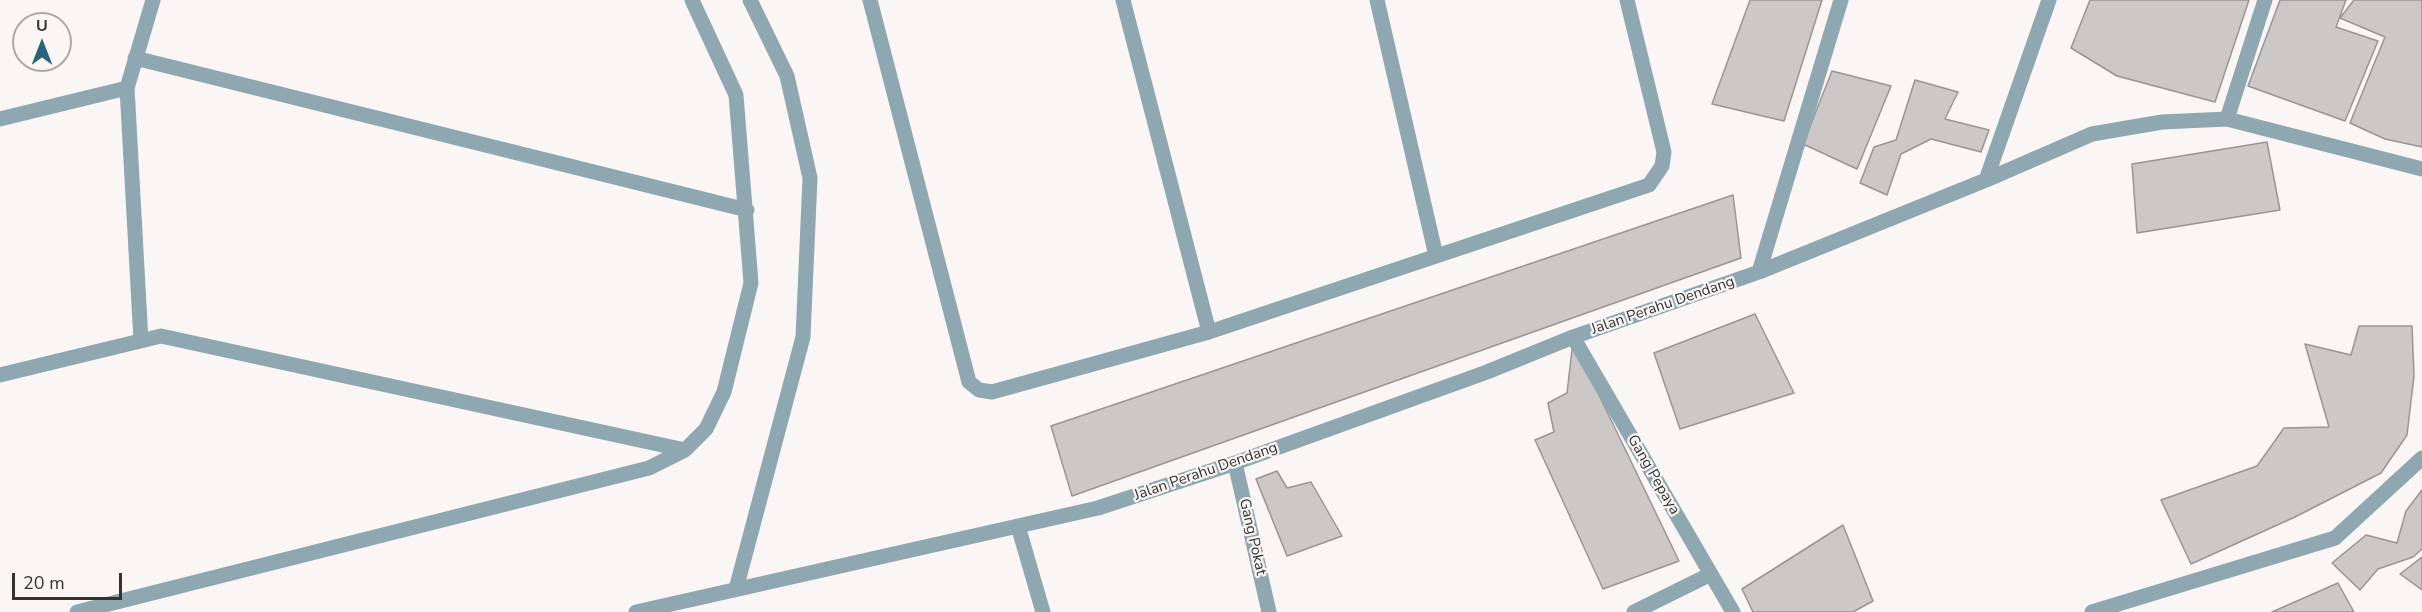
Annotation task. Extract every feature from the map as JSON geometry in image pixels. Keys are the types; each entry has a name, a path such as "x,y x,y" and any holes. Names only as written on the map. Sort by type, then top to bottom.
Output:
{"street":[{"path":"141,341 127,88 153,0"},
{"path":"76,612 649,468 685,450 706,429 724,392 751,283 747,210 736,95 692,0"},
{"path":"736,589 803,337 810,178 786,76 750,0"},
{"path":"870,0 969,382 972,387 992,392 1209,332 1649,184 1662,166 1664,152 1627,0"},
{"path":"1123,0 1209,332"},
{"path":"1377,0 1436,256"},
{"path":"1759,272 1841,0"},
{"path":"1986,180 2049,0"},
{"path":"2228,119 2265,0"},
{"path":"135,58 747,210"},
{"path":"0,119 127,88"},
{"name":"Jalan Perahu Dendang","path":"636,612 1098,508 1235,463 1487,372 1574,337 1759,272 1986,180 2092,134 2162,122 2228,119 2422,169"},
{"path":"0,375 161,336 685,450"},
{"name":"Gang Pepaya","path":"1574,337 1733,612"},
{"path":"2092,612 2335,538 2422,458"},
{"name":"Gang Pokat","path":"1235,463 1269,612"},
{"path":"1018,525 1043,612"},
{"path":"1634,612 1711,574"}],"building":[{"path":"1750,0 1822,0 1784,121 1712,104"},
{"path":"2090,0 2249,0 2215,102 2117,76 2071,48"},
{"path":"2280,0 2346,0 2336,27 2378,41 2345,121 2248,86"},
{"path":"2354,0 2422,0 2422,147 2385,139 2350,123 2385,37 2340,18"},
{"path":"1832,71 1891,86 1857,169 1803,144"},
{"path":"1915,80 1958,92 1945,119 1989,130 1981,152 1931,139 1901,154 1887,195 1860,183 1874,147 1896,140"},
{"path":"2267,142 2280,210 2137,233 2132,164"},
{"path":"1733,195 1741,258 1072,496 1051,426"},
{"path":"1755,314 1794,393 1680,429 1654,353"},
{"path":"2359,326 2412,326 2414,376 2407,435 2381,473 2295,517 2191,564 2161,500 2257,466 2284,428 2329,427 2305,344 2351,355"},
{"path":"1573,341 1679,561 1603,589 1535,440 1554,432 1548,403 1567,393"},
{"path":"1277,471 1287,488 1311,482 1342,536 1287,556 1256,479"},
{"path":"2422,490 2422,549 2413,557 2378,569 2360,590 2332,563 2366,535 2397,543 2406,511"},
{"path":"1843,525 1873,601 1853,612 1753,612 1742,589"},
{"path":"2422,557 2422,590 2400,574"},
{"path":"2338,583 2354,612 2272,612"}]}
